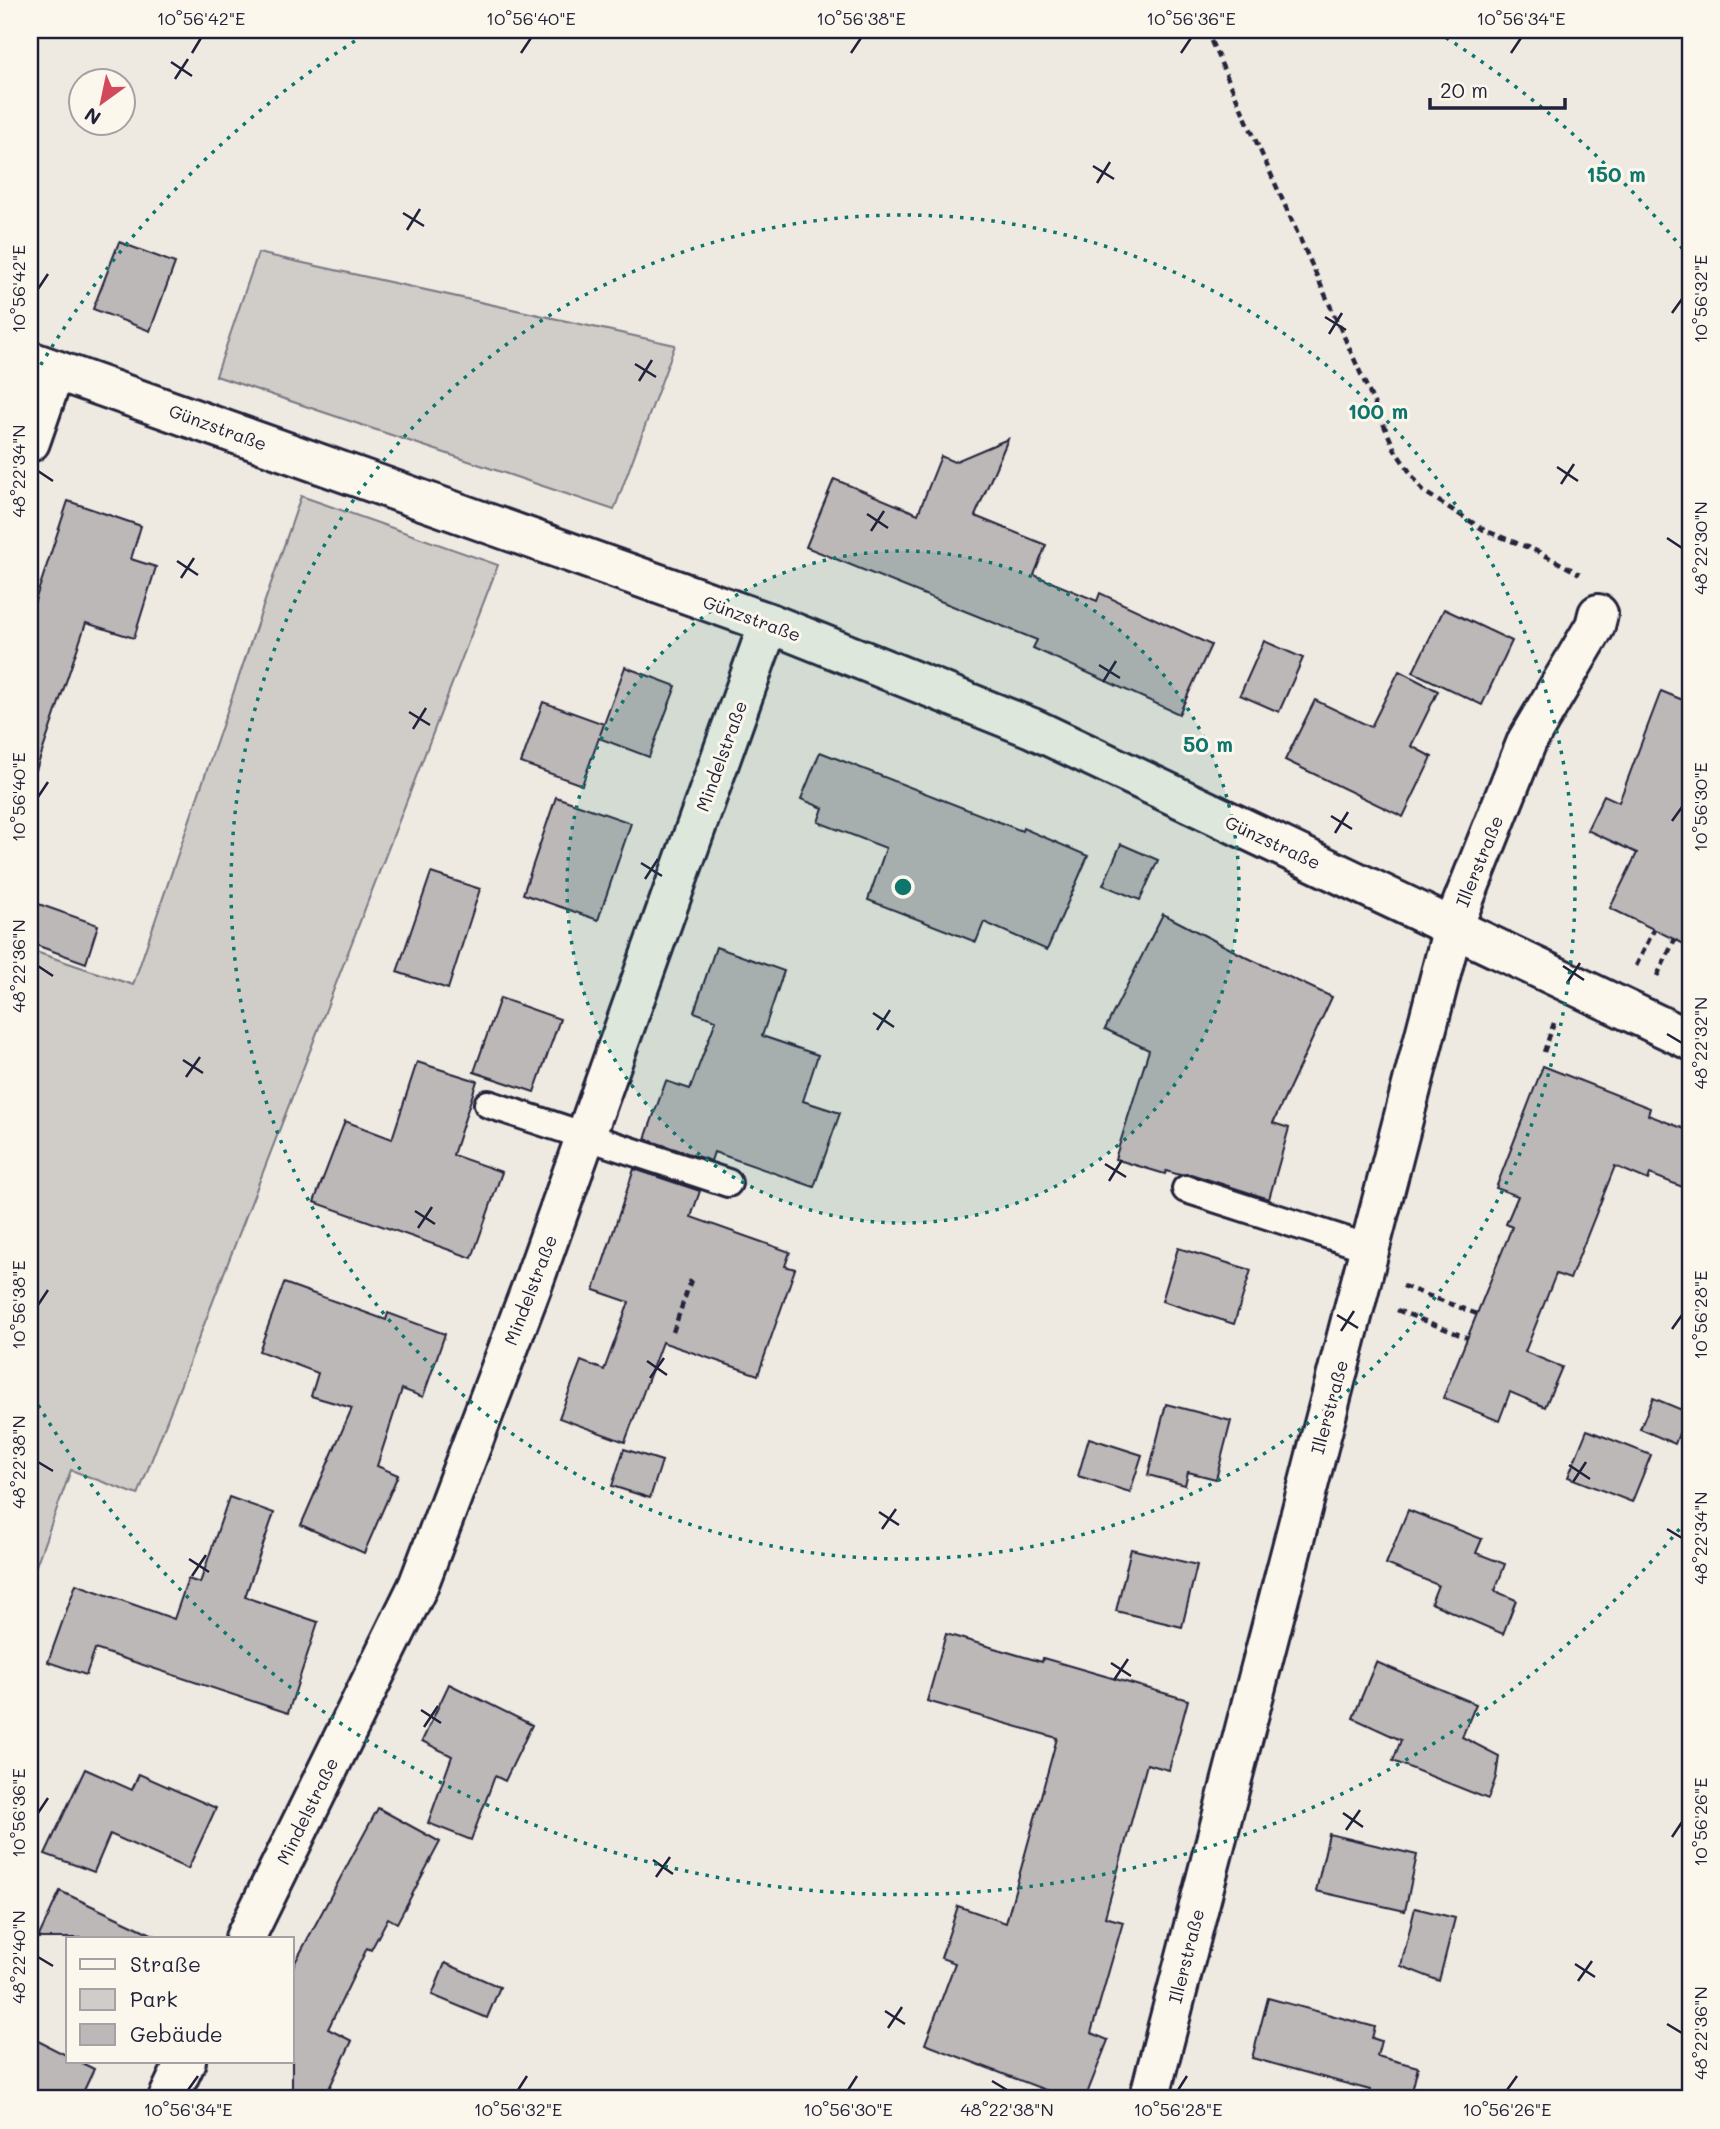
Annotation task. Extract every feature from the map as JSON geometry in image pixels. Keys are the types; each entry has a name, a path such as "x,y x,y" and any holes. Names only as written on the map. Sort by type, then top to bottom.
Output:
{"street":[{"path":"30,442 43,365"},
{"name":"Günzstraße","path":"43,365 769,623 1032,728 1690,1040"},
{"name":"Illerstraße","path":"1149,2099 1453,927 1527,741 1595,626 1598,614"},
{"name":"Mindelstraße","path":"245,1937 418,1586 532,1286 769,623"},
{"path":"168,2099 186,2062"}],"lane":[{"path":"488,1104 728,1183"},
{"path":"1186,1189 1363,1271"}],"path":[{"path":"1206,30 1396,452 1423,491 1484,530 1539,552 1584,576 1597,594 1598,614"},
{"path":"1363,1271 1477,1314"},
{"path":"1363,1271 1468,1338"},
{"path":"673,1332 691,1280"}],"green space":[{"path":"258,253 675,345 614,510 216,376"},
{"path":"301,496 498,565 138,1495 71,1470 30,1582 30,950 133,985"}],"building":[{"path":"119,242 175,263 150,331 93,309"},
{"path":"1008,439 975,516 1046,545 1034,575 1097,601 1100,593 1211,645 1179,714 1033,648 1037,640 806,547 834,479 918,514 941,456 954,462"},
{"path":"68,501 141,526 131,559 156,567 134,638 86,623 36,770 30,769 30,616"},
{"path":"1444,609 1512,641 1482,705 1413,672"},
{"path":"1264,641 1303,658 1279,712 1240,695"},
{"path":"625,667 676,686 649,757 599,738 582,785 521,763 543,702 604,724 600,735"},
{"path":"1399,671 1438,691 1411,746 1432,757 1403,817 1285,760 1315,700 1371,727"},
{"path":"1661,691 1690,703 1690,947 1610,908 1637,853 1587,830 1604,795 1619,802"},
{"path":"820,752 1022,831 1023,828 1088,856 1047,950 984,922 976,942 868,900 886,848 818,822 823,808 801,799"},
{"path":"556,797 631,823 598,920 523,894"},
{"path":"1121,844 1158,860 1140,900 1103,885"},
{"path":"431,873 480,889 448,989 397,972"},
{"path":"30,901 98,925 86,963 30,943"},
{"path":"1163,914 1332,997 1273,1123 1289,1128 1269,1199 1191,1174 1180,1175 1166,1171 1165,1174 1115,1159 1149,1050 1105,1029"},
{"path":"716,947 784,971 762,1036 818,1055 803,1101 840,1113 814,1187 714,1152 711,1161 645,1139 666,1081 690,1089 716,1020 694,1012"},
{"path":"500,998 560,1019 534,1092 474,1072"},
{"path":"417,1062 477,1081 453,1155 502,1172 472,1258 314,1202 345,1121 392,1139"},
{"path":"1543,1066 1650,1108 1648,1115 1690,1131 1690,1190 1650,1174 1648,1180 1615,1166 1570,1279 1556,1274 1525,1352 1562,1367 1545,1407 1510,1392 1499,1421 1443,1398 1512,1227 1506,1224 1518,1196 1496,1188"},
{"path":"634,1169 700,1191 691,1217 790,1252 785,1266 795,1269 758,1375 662,1342 625,1442 559,1418 581,1361 604,1370 629,1302 594,1290"},
{"path":"1178,1248 1251,1270 1234,1324 1162,1301"},
{"path":"284,1283 386,1320 388,1313 445,1334 423,1397 402,1389 377,1466 398,1475 364,1553 301,1525 352,1408 311,1396 318,1373 259,1351"},
{"path":"1653,1398 1687,1412 1675,1444 1640,1429"},
{"path":"1166,1404 1231,1421 1216,1479 1188,1472 1185,1485 1148,1475"},
{"path":"1587,1430 1651,1455 1632,1502 1568,1477"},
{"path":"1089,1438 1142,1455 1130,1492 1078,1476"},
{"path":"624,1449 662,1461 650,1498 612,1486"},
{"path":"229,1497 274,1513 245,1597 318,1622 288,1713 95,1649 86,1675 48,1662 76,1584 174,1619 188,1579 200,1583"},
{"path":"1408,1510 1482,1539 1476,1553 1505,1564 1495,1591 1516,1600 1503,1634 1431,1603 1438,1585 1386,1564"},
{"path":"1131,1549 1197,1565 1182,1627 1116,1611"},
{"path":"946,1634 1042,1662 1043,1658 1188,1700 1169,1770 1147,1764 1105,1917 1123,1922 1091,2033 1108,2040 1085,2099 1069,2099 925,2044 955,1963 941,1958 958,1906 1006,1923 1057,1738 927,1701"},
{"path":"1376,1662 1476,1704 1462,1737 1499,1756 1496,1777 1488,1799 1393,1761 1401,1740 1353,1718"},
{"path":"449,1684 532,1725 505,1781 495,1776 471,1840 428,1823 452,1756 422,1741"},
{"path":"85,1769 132,1790 139,1774 216,1808 188,1869 110,1834 94,1872 45,1854"},
{"path":"378,1808 440,1842 397,1923 388,1918 371,1950 367,1948 328,2029 352,2041 324,2099 292,2099 294,1964"},
{"path":"1329,1834 1417,1855 1405,1911 1316,1891"},
{"path":"60,1891 158,1937 66,1937 38,1938"},
{"path":"1415,1908 1455,1918 1439,1981 1401,1966"},
{"path":"445,1963 500,1987 487,2018 432,1995"},
{"path":"1268,1998 1375,2027 1372,2038 1381,2041 1377,2056 1418,2067 1410,2099 1368,2099 1370,2090 1252,2058"},
{"path":"30,2037 66,2055 66,2062 80,2062 94,2069 80,2099 30,2099"}]}
